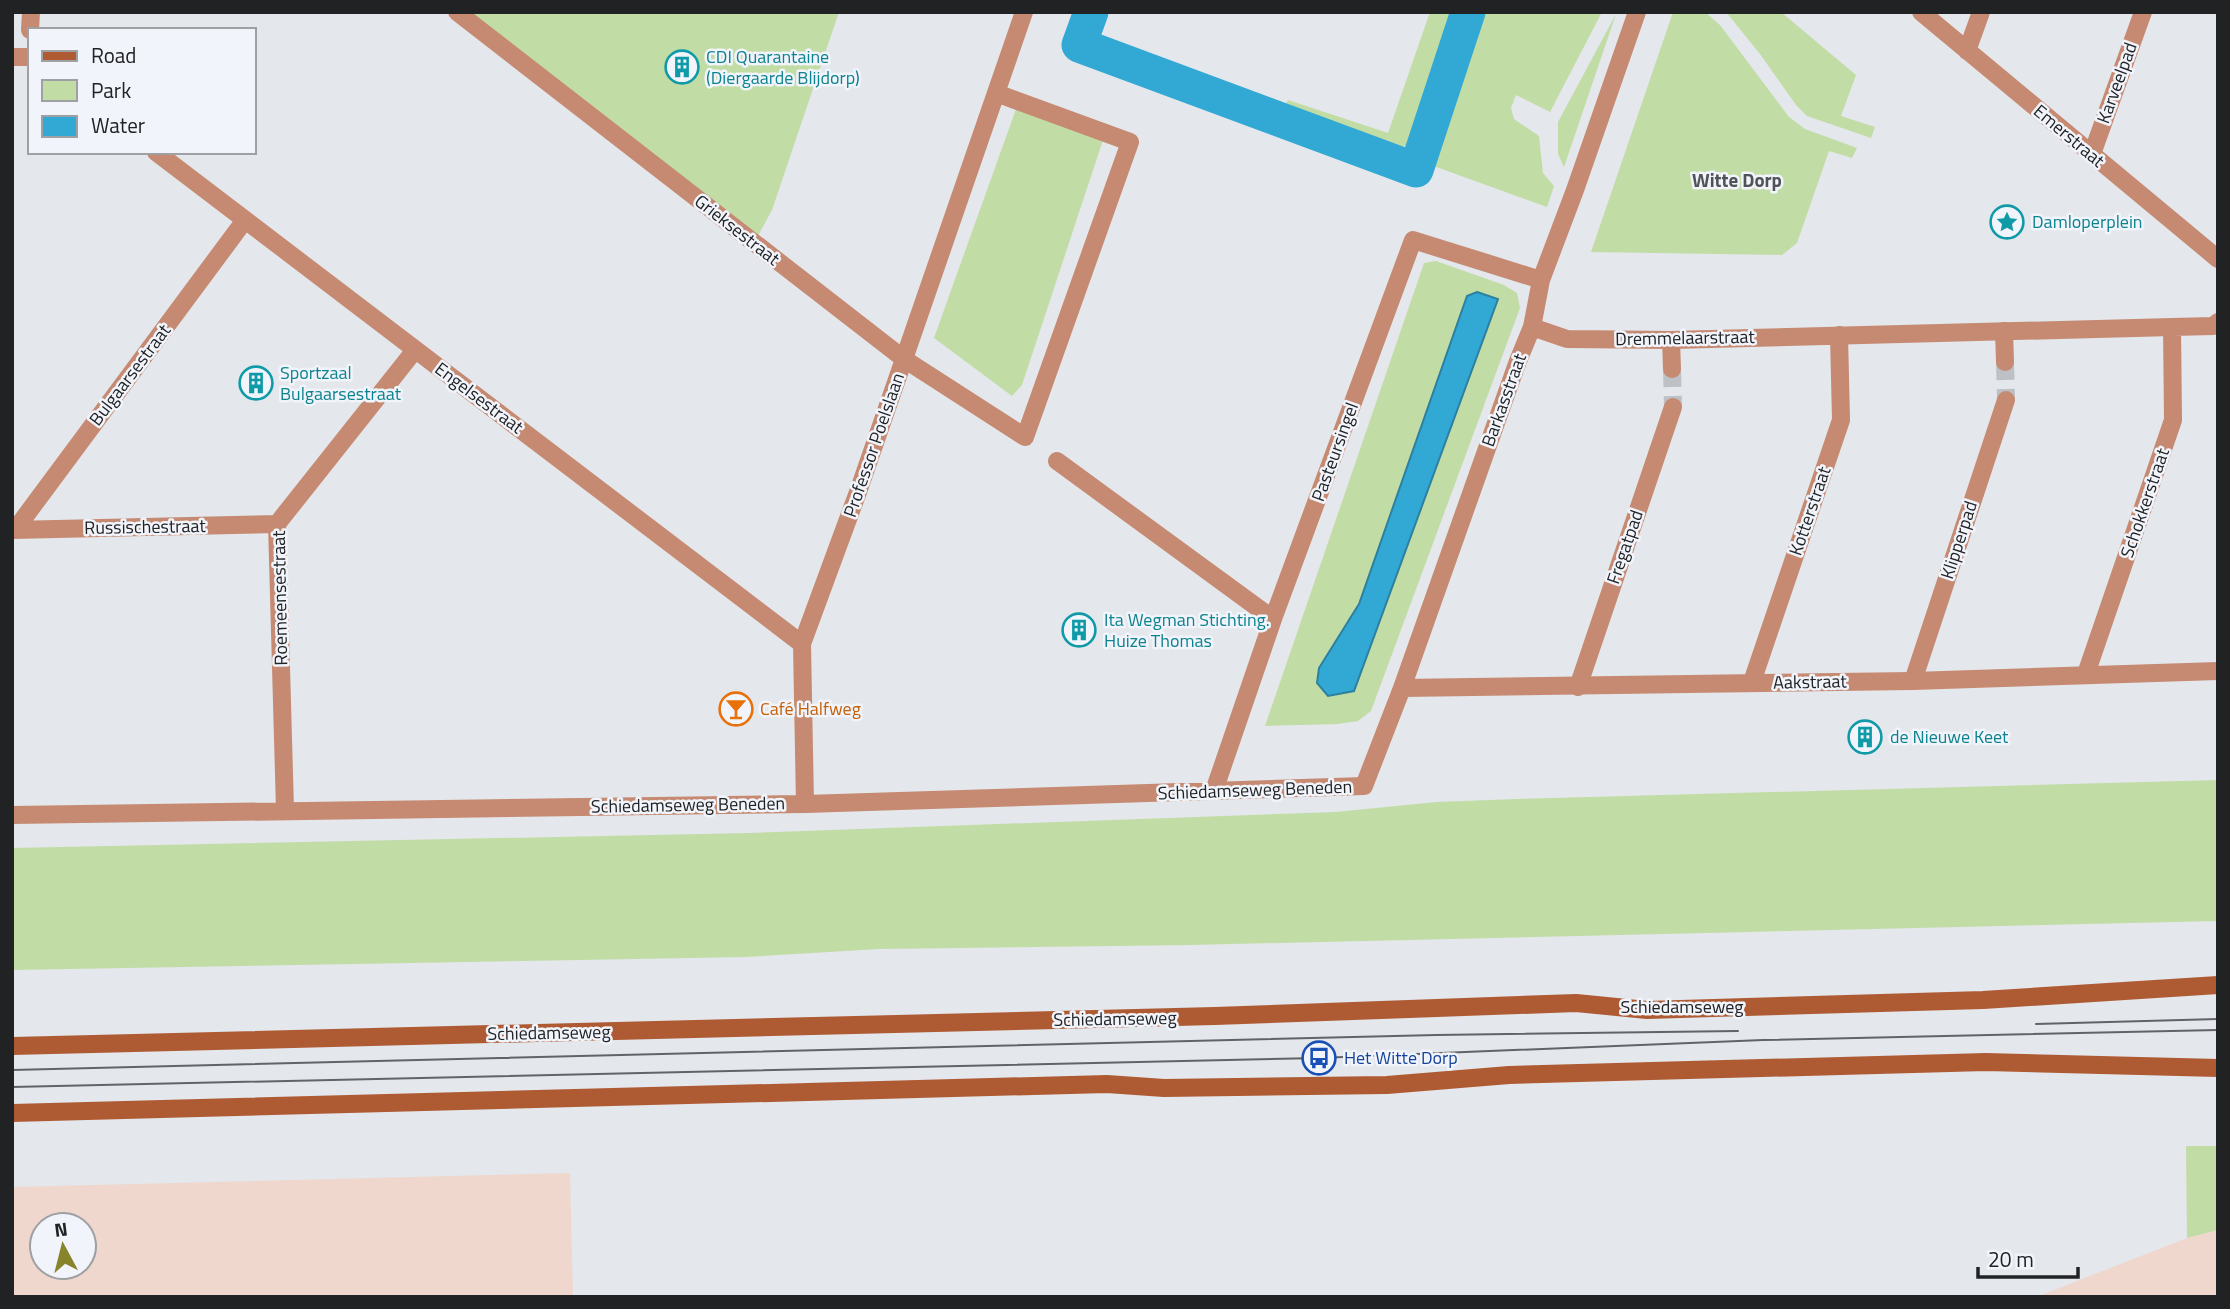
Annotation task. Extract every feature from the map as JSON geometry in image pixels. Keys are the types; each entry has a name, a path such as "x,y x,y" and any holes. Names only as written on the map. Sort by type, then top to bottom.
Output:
{"main road":[{"name":"Schiedamseweg","path":"12,1046 1215,1016 1576,1003 1647,1010 1983,1000 2218,985"},
{"path":"12,1113 1107,1084 1164,1088 1387,1085 1508,1075 1986,1062 2218,1068"}],"street":[{"name":"Grieksestraat","path":"457,12 904,359 1025,438 1130,142 996,93"},
{"name":"Professor Poelslaan","path":"805,804 802,643 1024,12"},
{"name":"Barkasstraat","path":"1364,786 1532,327 1541,280 1637,12"},
{"name":"Emerstraat","path":"1921,12 2218,259"},
{"path":"1967,51 1981,12"},
{"name":"Karveelpad","path":"2092,154 2143,12"},
{"name":"Engelsestraat","path":"159,154 802,643"},
{"name":"Bulgaarsestraat","path":"14,530 245,220"},
{"name":"Pasteursingel","path":"1214,791 1273,619 1413,240 1541,280"},
{"path":"1839,335 2213,326 2218,322"},
{"name":"Dremmelaarstraat","path":"1532,327 1567,339 1671,340 1839,335"},
{"name":"Schokkerstraat","path":"2086,674 2173,421 2172,327"},
{"path":"2004,331 2005,362"},
{"name":"Kotterstraat","path":"1752,682 1841,421 1839,335"},
{"path":"1671,340 1672,369"},
{"name":"Roemeensestraat","path":"285,810 277,524 415,350"},
{"name":"Klipperpad","path":"1913,681 2006,400"},
{"name":"Fregatpad","path":"1578,687 1673,407"},
{"path":"1056,461 1273,619"},
{"name":"Russischestraat","path":"14,530 277,524"},
{"name":"Aakstraat","path":"1402,688 1913,681 2218,671"},
{"name":"Schiedamseweg Beneden","path":"12,815 805,804 1364,786"}],"shaded area":[{"path":"570,1173 573,1297 12,1297 12,1187"},
{"path":"2218,1230 2218,1297 2036,1297 2187,1238"}],"green space":[{"path":"462,12 839,12 772,210 758,236"},
{"path":"1430,12 1455,12 1410,145 1391,149 1281,113 1288,100 1388,133"},
{"path":"1482,12 1602,12 1550,112 1516,95 1511,108 1514,119 1539,136 1543,173 1554,186 1547,207 1428,164"},
{"path":"1673,12 1705,12 1720,25 1789,117 1805,129 1857,148 1852,158 1829,151 1797,243 1782,255 1591,252"},
{"path":"1726,12 1781,12 1856,75 1841,116 1875,127 1871,138 1807,116"},
{"path":"1616,14 1564,167 1558,154 1558,122"},
{"path":"1021,95 1107,128 1022,385 1012,396 934,338"},
{"path":"1436,261 1504,285 1517,293 1520,308 1371,711 1358,721 1338,724 1265,726 1424,263"},
{"path":"2218,780 2218,921 1191,945 879,949 747,957 12,970 12,848 749,833 1335,812 1437,802 1517,799"},
{"path":"2186,1146 2218,1146 2218,1230 2187,1238"}],"water":[{"path":"1477,292 1498,299 1354,691 1328,696 1317,683 1319,668 1359,604 1467,296"}],"waterway":[{"path":"1091,12 1079,45 1416,170 1468,12"}],"tunnel":[{"path":"2005,362 2006,400"},
{"path":"1672,369 1673,407"}],"tram line":[{"path":"2036,1024 2218,1019"},
{"path":"12,1087 1319,1058 1763,1040 2218,1030"},
{"path":"12,1070 1436,1035 1738,1031"}],"place":[{"name":"CDI Quarantaine (Diergaarde Blijdorp)","path":"682,67"},
{"name":"Damloperplein","path":"2007,222"},
{"name":"Sportzaal Bulgaarsestraat","path":"256,383"},
{"name":"Ita Wegman Stichting. Huize Thomas","path":"1079,630"},
{"name":"Café Halfweg","path":"736,709"},
{"name":"de Nieuwe Keet","path":"1865,737"},
{"name":"Het Witte Dorp","path":"1319,1058"}],"district":[{"name":"Witte Dorp","path":"1737,180"}]}
